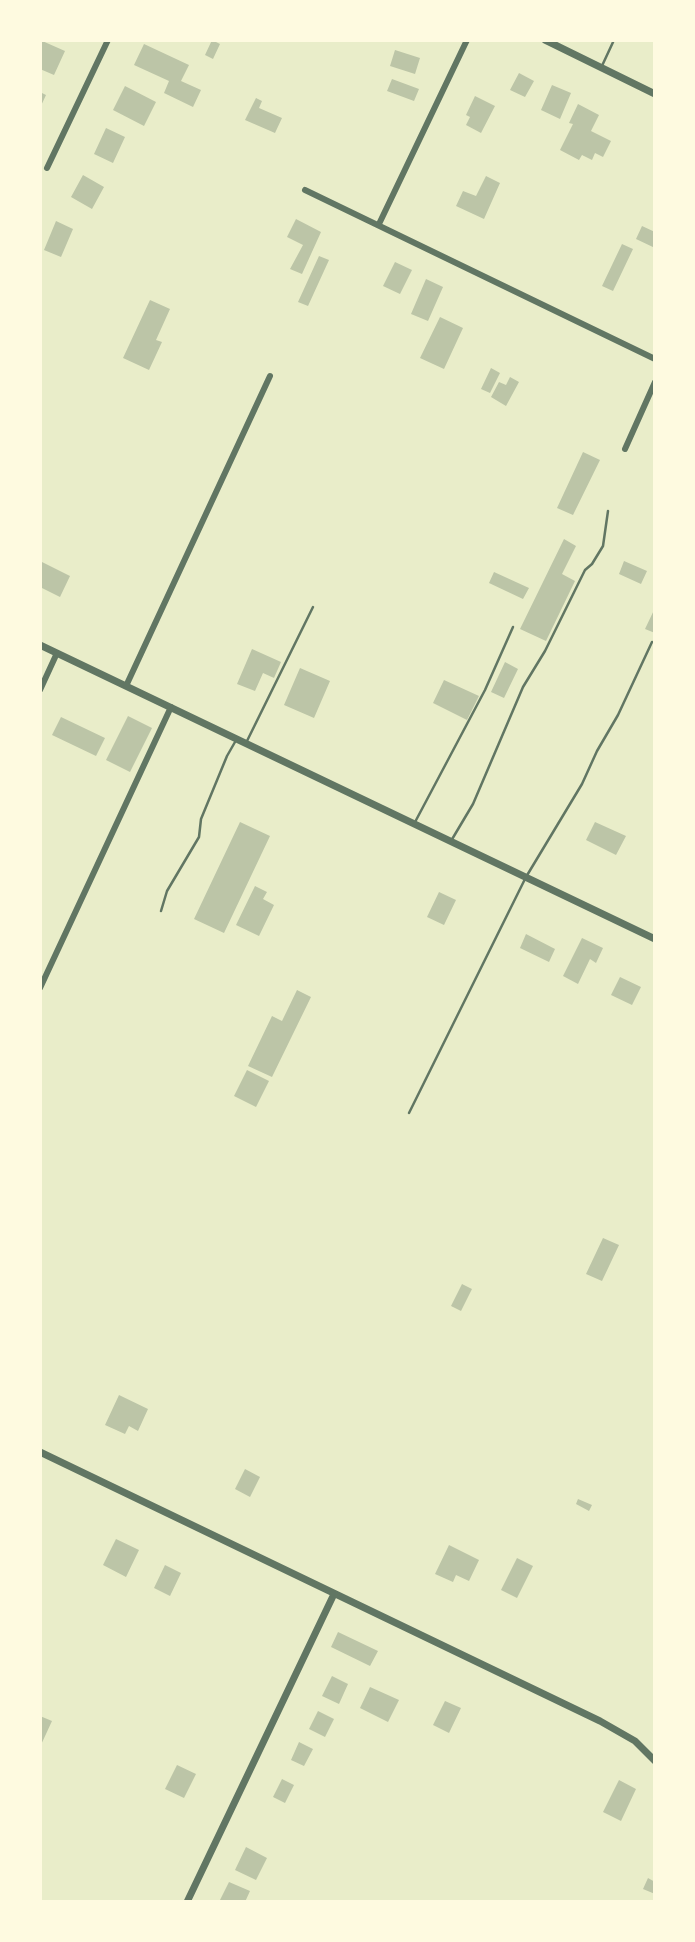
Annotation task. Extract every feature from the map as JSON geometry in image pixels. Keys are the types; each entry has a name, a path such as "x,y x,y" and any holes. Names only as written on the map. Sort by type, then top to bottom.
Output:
{"street":[{"path":"47,168 108,40"},
{"path":"379,224 467,40"},
{"path":"545,40 655,94"},
{"path":"305,190 655,359"},
{"path":"126,686 270,376"},
{"path":"625,449 655,382"},
{"path":"40,645 655,939"},
{"path":"40,690 57,653"},
{"path":"40,988 171,707"},
{"path":"40,1452 600,1721 635,1741 655,1761"},
{"path":"187,1902 334,1594"}],"lane":[{"path":"601,68 614,40"},
{"path":"451,841 473,804 523,687 545,651 585,570 593,564 603,546 608,511"},
{"path":"246,743 313,607"},
{"path":"414,824 480,700 513,627"},
{"path":"409,1113 526,877 582,784 652,642"},
{"path":"161,911 167,891 199,837 201,819 227,756 237,739"}],"building":[{"path":"40,40 65,51 54,75 40,69"},
{"path":"212,40 220,44 213,59 205,55"},
{"path":"144,44 189,65 181,81 201,90 193,107 164,93 169,81 134,65"},
{"path":"395,50 420,58 415,74 390,66"},
{"path":"519,73 534,81 525,97 510,90"},
{"path":"392,79 419,89 414,101 387,91"},
{"path":"552,85 571,93 560,119 541,110"},
{"path":"125,86 156,102 144,126 113,110"},
{"path":"40,92 46,95 40,108"},
{"path":"475,96 495,106 481,133 466,125 470,117 466,115"},
{"path":"256,98 262,101 259,108 282,118 275,133 245,120"},
{"path":"578,104 599,115 591,131 611,141 603,157 595,153 592,160 582,155 579,160 560,150 573,124 569,123"},
{"path":"106,128 125,137 113,163 94,154"},
{"path":"83,175 104,187 92,209 71,197"},
{"path":"486,176 500,183 484,219 456,206 463,191 476,196"},
{"path":"296,219 321,232 302,274 290,269 303,245 287,237"},
{"path":"56,221 73,229 61,257 44,250"},
{"path":"642,226 655,232 655,248 636,239"},
{"path":"622,244 633,249 613,291 602,286"},
{"path":"319,256 329,260 308,306 298,302"},
{"path":"395,262 412,270 400,294 383,286"},
{"path":"426,279 443,287 428,321 411,314"},
{"path":"150,300 170,309 156,340 162,342 149,370 123,358"},
{"path":"440,317 463,328 444,369 420,358"},
{"path":"491,368 500,373 490,393 481,389"},
{"path":"510,377 519,382 506,406 491,397 499,382 506,385"},
{"path":"583,452 600,460 573,515 557,508"},
{"path":"564,539 576,546 562,574 575,581 546,641 520,629"},
{"path":"40,561 70,576 60,597 40,587"},
{"path":"624,561 647,571 641,584 619,574"},
{"path":"494,572 529,588 523,599 489,583"},
{"path":"655,608 655,633 645,629"},
{"path":"252,649 281,662 274,678 263,673 255,691 237,684"},
{"path":"505,662 518,669 504,698 491,692"},
{"path":"300,668 330,681 314,718 284,705"},
{"path":"444,680 479,696 467,720 433,703"},
{"path":"128,716 152,728 130,772 106,760"},
{"path":"61,717 105,738 96,756 52,735"},
{"path":"240,822 270,836 224,933 194,919"},
{"path":"595,822 626,836 616,855 586,840"},
{"path":"255,886 267,892 263,899 274,905 259,936 236,925"},
{"path":"439,892 456,900 444,925 427,917"},
{"path":"526,934 555,949 549,962 520,948"},
{"path":"582,938 603,948 596,963 590,959 578,984 563,976"},
{"path":"620,977 641,987 632,1005 611,995"},
{"path":"297,990 311,997 272,1077 248,1066 272,1016 282,1021"},
{"path":"247,1070 269,1081 256,1107 234,1096"},
{"path":"603,1238 619,1245 602,1281 586,1274"},
{"path":"462,1284 472,1289 461,1311 451,1306"},
{"path":"119,1395 148,1409 138,1431 129,1426 125,1434 105,1425"},
{"path":"245,1469 260,1477 250,1497 235,1489"},
{"path":"578,1499 592,1505 589,1511 576,1504"},
{"path":"116,1539 139,1550 126,1577 103,1565"},
{"path":"449,1545 479,1560 469,1581 456,1575 453,1582 435,1574"},
{"path":"517,1558 533,1566 517,1598 501,1590"},
{"path":"165,1565 181,1573 170,1596 154,1588"},
{"path":"338,1632 378,1651 370,1666 331,1647"},
{"path":"332,1676 348,1684 339,1704 322,1696"},
{"path":"370,1687 399,1700 388,1722 360,1708"},
{"path":"445,1701 461,1708 449,1733 433,1725"},
{"path":"318,1711 334,1719 325,1737 309,1729"},
{"path":"40,1716 52,1721 40,1747"},
{"path":"299,1742 313,1749 304,1766 291,1760"},
{"path":"177,1765 196,1774 184,1798 165,1789"},
{"path":"282,1779 294,1785 285,1803 273,1797"},
{"path":"619,1780 636,1789 621,1821 603,1812"},
{"path":"246,1847 267,1858 256,1880 235,1870"},
{"path":"648,1878 655,1882 655,1894 643,1889"},
{"path":"229,1882 250,1891 245,1902 219,1902"}]}
